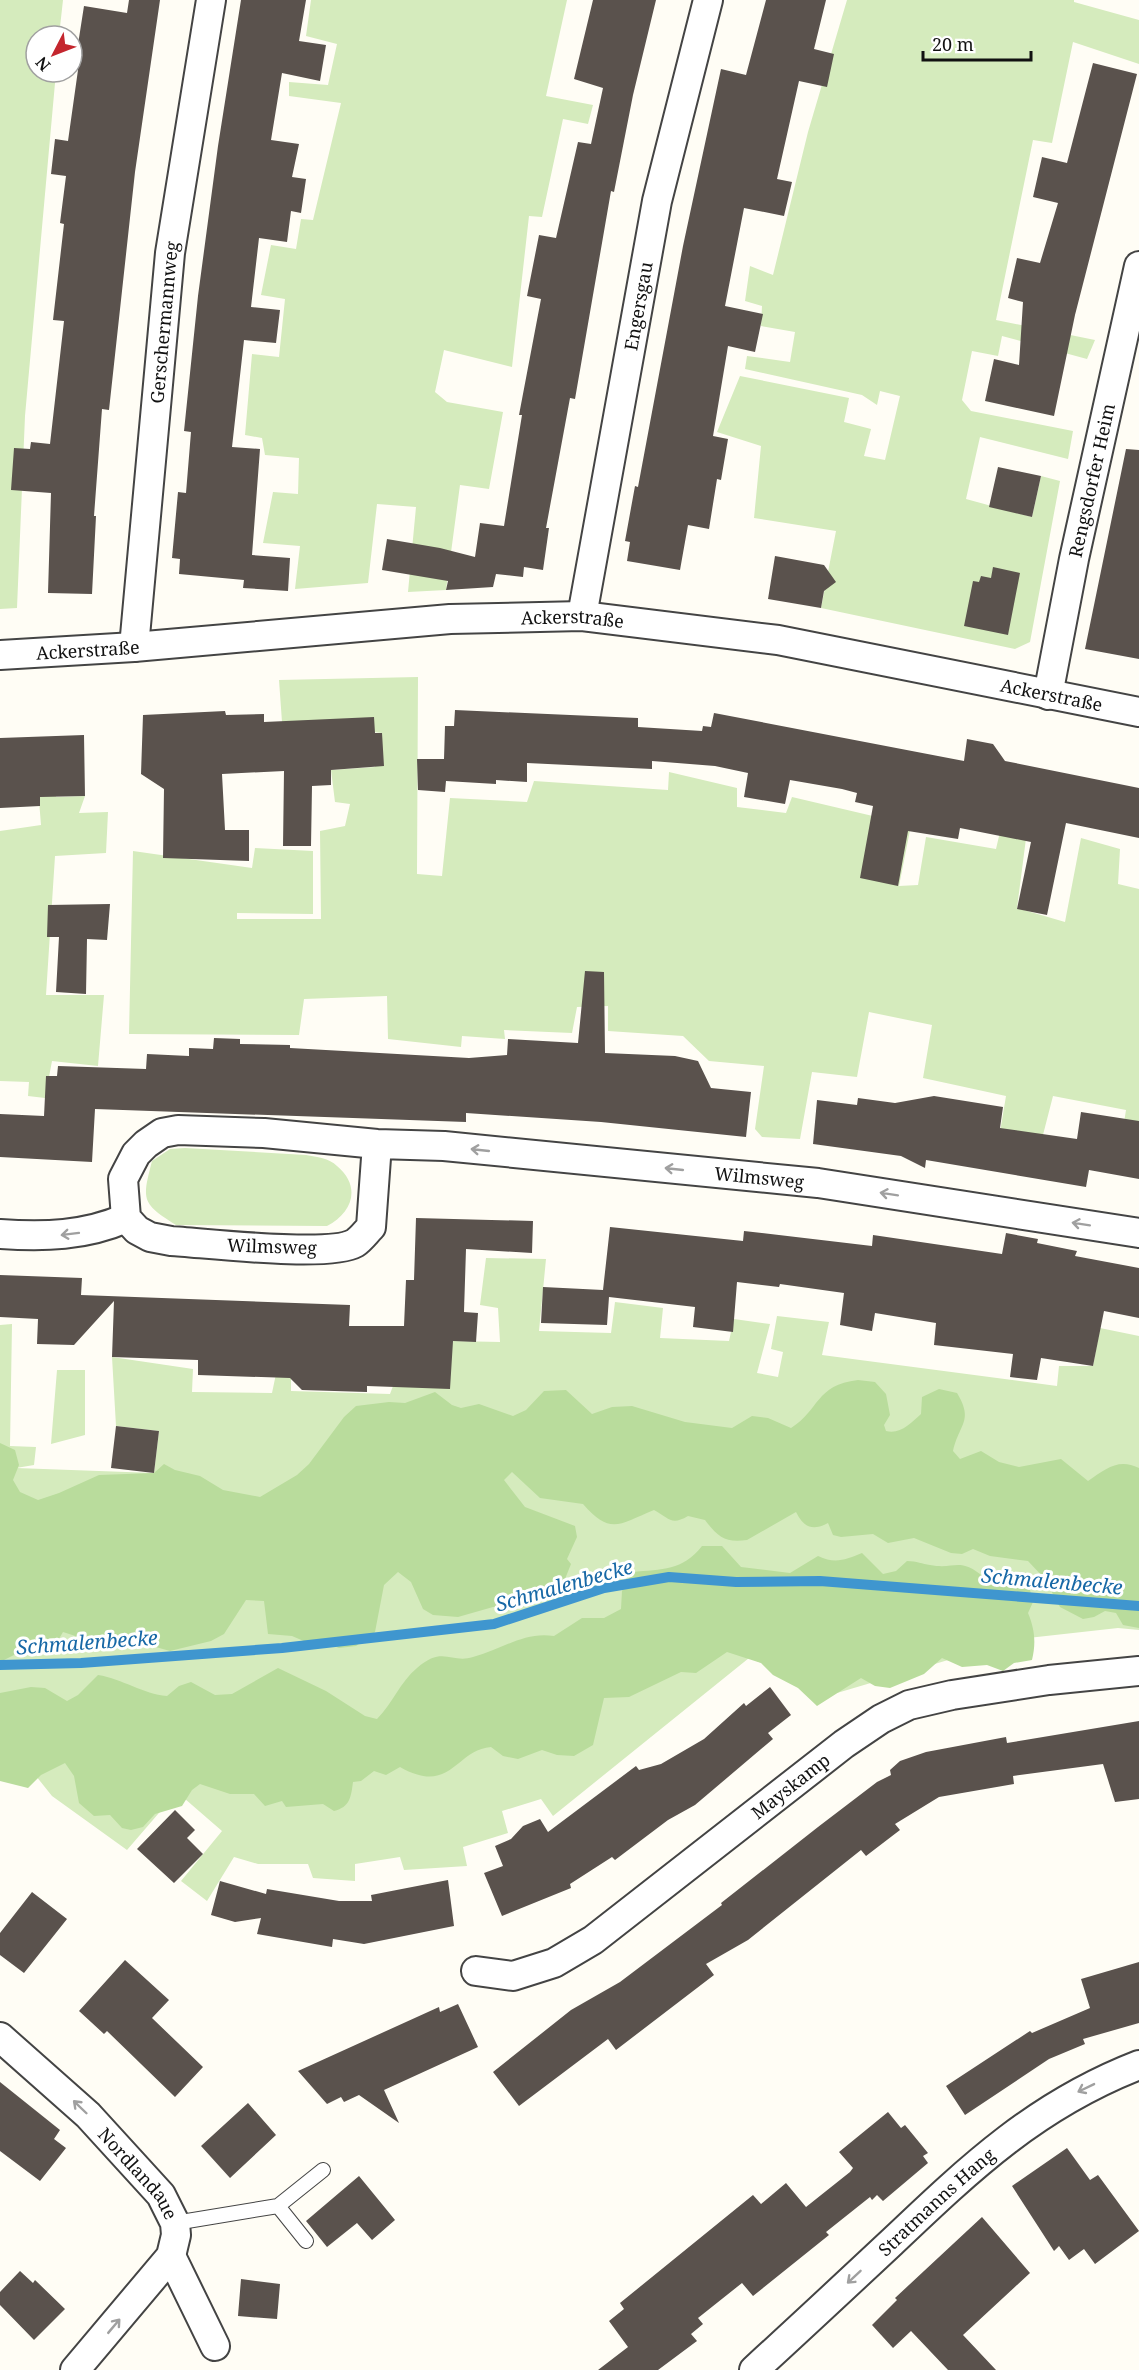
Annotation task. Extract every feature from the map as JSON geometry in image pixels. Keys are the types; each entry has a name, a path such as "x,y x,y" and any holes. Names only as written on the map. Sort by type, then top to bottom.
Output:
{"street":[{"name":"Gerschermannweg","path":"134,647 170,253 211,0"},
{"name":"Engersgau","path":"582,616 657,201 708,0"},
{"name":"Rengsdorfer Heim","path":"1048,695 1074,559 1139,266"},
{"name":"Ackerstraße","path":"0,655 134,647 450,619 582,616 778,640 1048,695 1139,711"},
{"name":"Wilmsweg","path":"376,1144 370,1227 354,1243 338,1248 308,1250 171,1241 150,1237 137,1230 126,1218 123,1179 136,1154 162,1133 178,1130 264,1133 376,1144 444,1146 818,1183 1139,1233"},
{"path":"0,1234 74,1234 105,1227 126,1218"},
{"name":"Mayskamp","path":"476,1971 513,1976 554,1963 593,1940 844,1744 881,1719 909,1705 1048,1680 1139,1671"},
{"name":"Nordlandaue","path":"0,2037 53,2082 103,2131 161,2195 175,2223 175,2246 171,2256"},
{"name":"Stratmanns Hang","path":"754,2370 962,2176 1008,2137 1071,2096 1139,2065"},
{"path":"75,2370 171,2256 215,2346"}],"lane":[{"path":"175,2223 278,2206 323,2170"},
{"path":"278,2206 306,2241"}],"green space":[{"path":"0,0 63,0 60,24 24,24 24,84 55,84 25,416 17,608 0,609"},
{"path":"311,0 567,0 546,96 593,105 588,124 563,119 542,217 529,216 512,367 444,350 435,392 447,402 503,412 489,489 460,485 446,590 408,592 416,507 377,504 368,583 295,589 300,546 263,543 273,492 298,494 299,458 265,455 262,438 245,435 252,354 279,357 285,299 261,295 271,245 296,249 301,219 313,220 341,103 289,96 289,82 328,85 337,44 306,36"},
{"path":"847,0 1074,0 1074,2 1139,20 1139,64 1073,42 1052,143 1033,140 996,320 1095,340 1087,359 1002,336 998,356 972,351 962,400 971,411 1073,431 1068,459 980,437 966,499 1032,517 1041,476 1060,481 1030,642 1015,649 821,608 836,531 754,518 761,446 717,432 740,376 849,398 844,422 871,429 864,456 885,460 900,396 880,391 877,405 862,395 745,369 747,356 790,362 795,332 761,326 762,306 745,301 750,266 773,275 808,132"},
{"path":"418,677 417,874 442,876 450,798 527,802 534,781 668,790 669,772 737,788 737,807 786,813 792,797 911,825 899,886 918,885 926,837 996,849 1003,819 1028,823 1017,908 1065,922 1081,838 1120,849 1118,884 1139,889 1139,1138 1122,1135 1126,1110 1053,1096 1036,1162 996,1156 1006,1096 923,1078 932,1025 869,1012 857,1077 812,1072 800,1139 762,1137 755,1129 764,1066 709,1061 683,1036 608,1031 608,1006 577,1007 572,1033 504,1030 505,1039 462,1036 461,1047 388,1039 387,996 304,999 299,1035 129,1034 133,851 252,868 255,848 313,851 313,914 237,913 237,919 321,919 320,831 345,826 350,804 335,802 331,770 375,767 375,744 382,733 282,722 279,680"},
{"path":"37,776 55,778 56,797 85,796 79,813 108,812 106,853 55,856 46,995 104,995 98,1066 52,1061 45,1098 28,1096 29,1082 0,1081 0,831 41,825"},
{"path":"185,1148 323,1158 334,1163 345,1174 350,1182 351,1199 343,1214 327,1226 176,1225 150,1205 146,1193 147,1184 152,1161 170,1149"},
{"path":"486,1258 546,1259 539,1331 611,1333 615,1302 663,1308 660,1338 729,1341 734,1319 770,1324 757,1373 778,1377 783,1352 771,1349 777,1316 829,1322 822,1355 1057,1386 1059,1366 1093,1366 1100,1328 1139,1336 1139,1630 1118,1628 1019,1639 837,1693 749,1658 553,1816 541,1799 502,1811 508,1833 463,1847 467,1866 404,1870 400,1857 355,1864 355,1881 313,1878 308,1864 258,1864 234,1857 207,1901 181,1881 222,1831 177,1792 127,1850 52,1796 36,1776 0,1773 0,1325 12,1324 10,1446 36,1447 34,1465 16,1468 154,1473 159,1431 116,1426 112,1357 193,1369 192,1392 272,1393 277,1369 291,1374 291,1391 390,1394 396,1378 453,1341 500,1342 498,1308 480,1305"},
{"path":"57,1370 85,1370 85,1435 51,1444"},
{"path":"858,1380 875,1382 886,1394 890,1415 884,1425 886,1431 891,1432 905,1427 921,1414 922,1397 939,1389 957,1393 962,1402 965,1417 953,1451 960,1459 981,1451 999,1462 1019,1467 1061,1459 1088,1481 1112,1466 1125,1464 1139,1468 1139,1628 1123,1625 1116,1613 1105,1611 1094,1617 1083,1619 1060,1607 1044,1578 1028,1561 990,1556 973,1549 962,1554 951,1553 914,1538 888,1543 873,1534 841,1537 833,1535 828,1523 818,1527 806,1525 796,1512 747,1540 739,1541 723,1538 705,1520 688,1516 674,1521 654,1510 624,1523 609,1524 593,1514 583,1504 540,1498 512,1472 504,1480 525,1507 575,1526 577,1537 567,1559 571,1564 563,1584 553,1596 532,1603 493,1607 458,1617 433,1615 423,1609 411,1582 398,1572 384,1585 375,1632 356,1646 339,1648 326,1643 313,1645 292,1636 268,1634 264,1601 246,1600 224,1634 211,1641 170,1651 145,1644 137,1636 109,1647 63,1632 53,1649 32,1656 22,1651 0,1662 0,1443 15,1450 19,1465 13,1480 20,1492 38,1500 99,1475 154,1473 164,1464 175,1470 200,1476 223,1490 260,1497 297,1475 309,1464 344,1417 356,1406 389,1402 405,1403 435,1392 452,1405 461,1408 479,1404 513,1416 526,1410 544,1391 566,1390 592,1414 612,1407 632,1406 685,1422 732,1428 752,1416 768,1418 791,1428 808,1414 819,1399 833,1387"},
{"path":"702,1546 722,1546 741,1567 790,1573 818,1556 840,1560 862,1553 883,1574 896,1571 907,1561 914,1561 939,1566 962,1565 984,1577 1010,1573 1027,1578 1033,1602 1028,1613 1034,1636 1032,1660 1014,1663 1003,1671 987,1665 962,1667 942,1658 924,1674 890,1688 875,1686 861,1678 817,1706 798,1688 773,1675 761,1663 727,1652 696,1673 681,1672 629,1697 604,1698 593,1745 574,1756 557,1755 542,1750 518,1759 503,1756 491,1747 469,1755 451,1769 431,1777 417,1775 400,1767 386,1775 374,1771 361,1781 353,1782 349,1801 334,1811 323,1804 286,1807 282,1801 265,1806 254,1794 230,1794 200,1784 192,1790 182,1806 155,1814 143,1827 131,1830 122,1828 110,1815 94,1816 79,1803 74,1776 65,1763 41,1775 28,1788 0,1781 0,1693 31,1687 45,1688 67,1701 78,1695 98,1675 158,1695 167,1696 179,1686 191,1682 215,1695 232,1694 278,1668 326,1691 365,1716 377,1719 406,1680 426,1661 440,1656 465,1659 533,1636 554,1636 582,1618 604,1618 621,1609 622,1591 632,1572 671,1567 687,1560"}],"building":[{"path":"129,0 160,0 135,172 109,410 102,409 94,516 96,516 92,594 48,593 51,493 11,490 14,448 30,449 31,442 50,444 64,321 53,320 64,224 60,223 66,176 51,174 55,139 68,141 76,84 84,84 84,24 81,24 84,6 127,13"},
{"path":"241,0 306,0 299,41 326,45 320,81 282,73 271,140 299,144 292,177 306,179 301,213 291,211 287,242 259,238 251,307 280,310 276,343 244,340 232,447 260,449 252,555 290,558 288,591 243,588 244,580 179,574 180,559 172,558 178,492 186,493 191,432 184,431 198,296"},
{"path":"593,0 656,0 633,95 614,192 611,191 575,399 570,398 546,528 549,528 543,570 524,567 523,577 496,574 493,587 446,590 448,581 382,570 387,539 440,548 475,557 480,523 504,526 522,415 519,415 541,299 527,296 539,235 556,238 578,142 591,144 603,88 574,79"},
{"path":"766,0 826,0 814,49 834,54 827,87 799,81 777,179 792,182 784,216 744,208 725,306 763,314 755,352 728,346 713,436 728,439 721,480 717,479 709,529 688,525 680,570 627,561 630,542 625,541 635,486 638,487 683,246 721,69 746,75"},
{"path":"1093,63 1137,74 1075,315 1054,416 985,401 994,359 1019,365 1023,302 1008,298 1017,258 1040,263 1058,203 1033,197 1042,157 1067,163"},
{"path":"1126,449 1139,450 1139,659 1085,649"},
{"path":"998,467 1041,476 1032,517 989,507"},
{"path":"775,556 824,565 836,582 824,591 821,608 768,599"},
{"path":"993,567 1020,573 1008,635 964,626 973,581 979,582 981,576 991,578"},
{"path":"455,710 638,718 638,727 702,731 703,726 711,727 714,713 964,761 967,739 993,744 1005,761 1139,788 1139,838 1066,823 1047,915 1017,909 1031,842 960,828 958,839 908,831 898,886 860,878 873,806 855,802 857,793 842,789 790,780 785,804 744,797 748,773 715,766 652,761 652,769 527,763 527,782 496,780 496,784 446,781 445,792 418,790 417,759 444,759 445,726 454,726"},
{"path":"225,711 226,715 264,714 264,722 374,717 375,733 382,733 384,766 331,770 331,785 312,786 311,846 283,846 284,771 222,774 225,830 249,830 249,861 163,858 164,789 141,774 143,715"},
{"path":"84,735 85,796 40,797 40,806 0,808 0,738"},
{"path":"110,904 107,940 87,939 86,994 56,992 59,937 47,937 48,905"},
{"path":"585,971 604,972 605,1053 675,1056 698,1061 711,1088 751,1092 746,1137 601,1122 466,1113 466,1122 95,1109 92,1162 0,1157 0,1114 44,1116 46,1076 57,1076 58,1066 146,1069 147,1054 189,1056 189,1048 213,1049 214,1038 240,1039 240,1044 290,1045 290,1048 469,1058 507,1055 508,1039 578,1043"},
{"path":"934,1096 1003,1107 1000,1128 1077,1139 1081,1112 1139,1121 1139,1179 1089,1170 1086,1187 926,1160 925,1168 901,1156 813,1144 817,1100 857,1105 858,1098 895,1103"},
{"path":"416,1218 533,1221 532,1253 466,1249 464,1312 478,1313 476,1342 453,1341 450,1389 367,1386 367,1392 302,1390 290,1378 198,1375 198,1360 112,1357 114,1301 74,1345 37,1344 38,1319 0,1317 0,1275 82,1278 81,1295 350,1305 349,1326 404,1326 406,1280 414,1280"},
{"path":"610,1227 743,1241 744,1231 872,1246 873,1235 1002,1254 1006,1233 1038,1239 1037,1243 1077,1251 1075,1256 1139,1268 1139,1318 1104,1311 1093,1366 1041,1358 1037,1380 1010,1377 1013,1354 934,1345 936,1323 875,1313 872,1331 840,1325 844,1293 780,1284 779,1287 737,1282 733,1332 693,1327 695,1307 609,1297 607,1325 541,1323 543,1287 603,1290"},
{"path":"116,1426 159,1431 154,1473 111,1468"},
{"path":"770,1687 791,1715 768,1733 773,1739 695,1805 668,1820 615,1860 612,1857 570,1884 571,1888 502,1916 484,1873 503,1866 495,1846 511,1839 523,1826 540,1819 548,1832 636,1766 639,1770 661,1764 704,1739 744,1703 746,1706"},
{"path":"1139,1721 1139,1799 1115,1802 1103,1764 1013,1776 1014,1784 939,1797 895,1824 900,1830 866,1856 861,1850 748,1940 706,1964 714,1975 616,2050 608,2039 519,2106 493,2072 571,2010 620,1982 722,1905 721,1903 818,1827 877,1782 891,1775 890,1770 900,1761 926,1752 1006,1737 1007,1743"},
{"path":"175,1810 195,1830 187,1838 203,1854 174,1883 137,1849"},
{"path":"448,1880 454,1926 364,1944 333,1939 332,1947 257,1934 261,1918 235,1922 211,1915 220,1881 266,1894 267,1889 339,1901 372,1901 371,1895"},
{"path":"32,1892 67,1919 24,1973 0,1955 0,1933"},
{"path":"125,1960 169,2000 152,2018 203,2067 175,2097 107,2031 104,2034 79,2011"},
{"path":"1139,1962 1139,2023 1083,2039 1085,2044 1049,2059 965,2115 946,2086 1030,2031 1032,2033 1090,2008 1081,1979"},
{"path":"458,2004 478,2047 384,2090 399,2123 359,2095 344,2102 341,2097 327,2104 298,2071 439,2007 440,2012"},
{"path":"0,2082 60,2130 54,2139 66,2148 40,2181 0,2151"},
{"path":"248,2103 276,2135 230,2178 201,2146"},
{"path":"888,2112 901,2128 905,2125 928,2153 923,2156 928,2163 883,2201 877,2195 872,2200 870,2197 826,2232 829,2235 753,2296 742,2283 698,2318 703,2324 691,2334 697,2341 658,2370 598,2370 628,2347 609,2321 624,2309 620,2303 753,2195 761,2204 786,2183 806,2207 853,2168 839,2152"},
{"path":"1067,2148 1090,2180 1098,2175 1139,2231 1095,2264 1084,2249 1069,2260 1059,2246 1054,2251 1012,2186"},
{"path":"359,2176 395,2220 372,2240 357,2223 327,2247 306,2221"},
{"path":"982,2217 1030,2273 963,2335 996,2370 948,2370 911,2331 893,2348 872,2325 897,2300 895,2298"},
{"path":"20,2271 33,2283 35,2280 65,2309 34,2340 0,2305 0,2292"},
{"path":"241,2279 280,2284 277,2319 238,2316"}],"waterway":[{"name":"Schmalenbecke","path":"0,1665 81,1663 282,1648 494,1624 604,1588 669,1577 736,1582 820,1581 1139,1606"}]}
